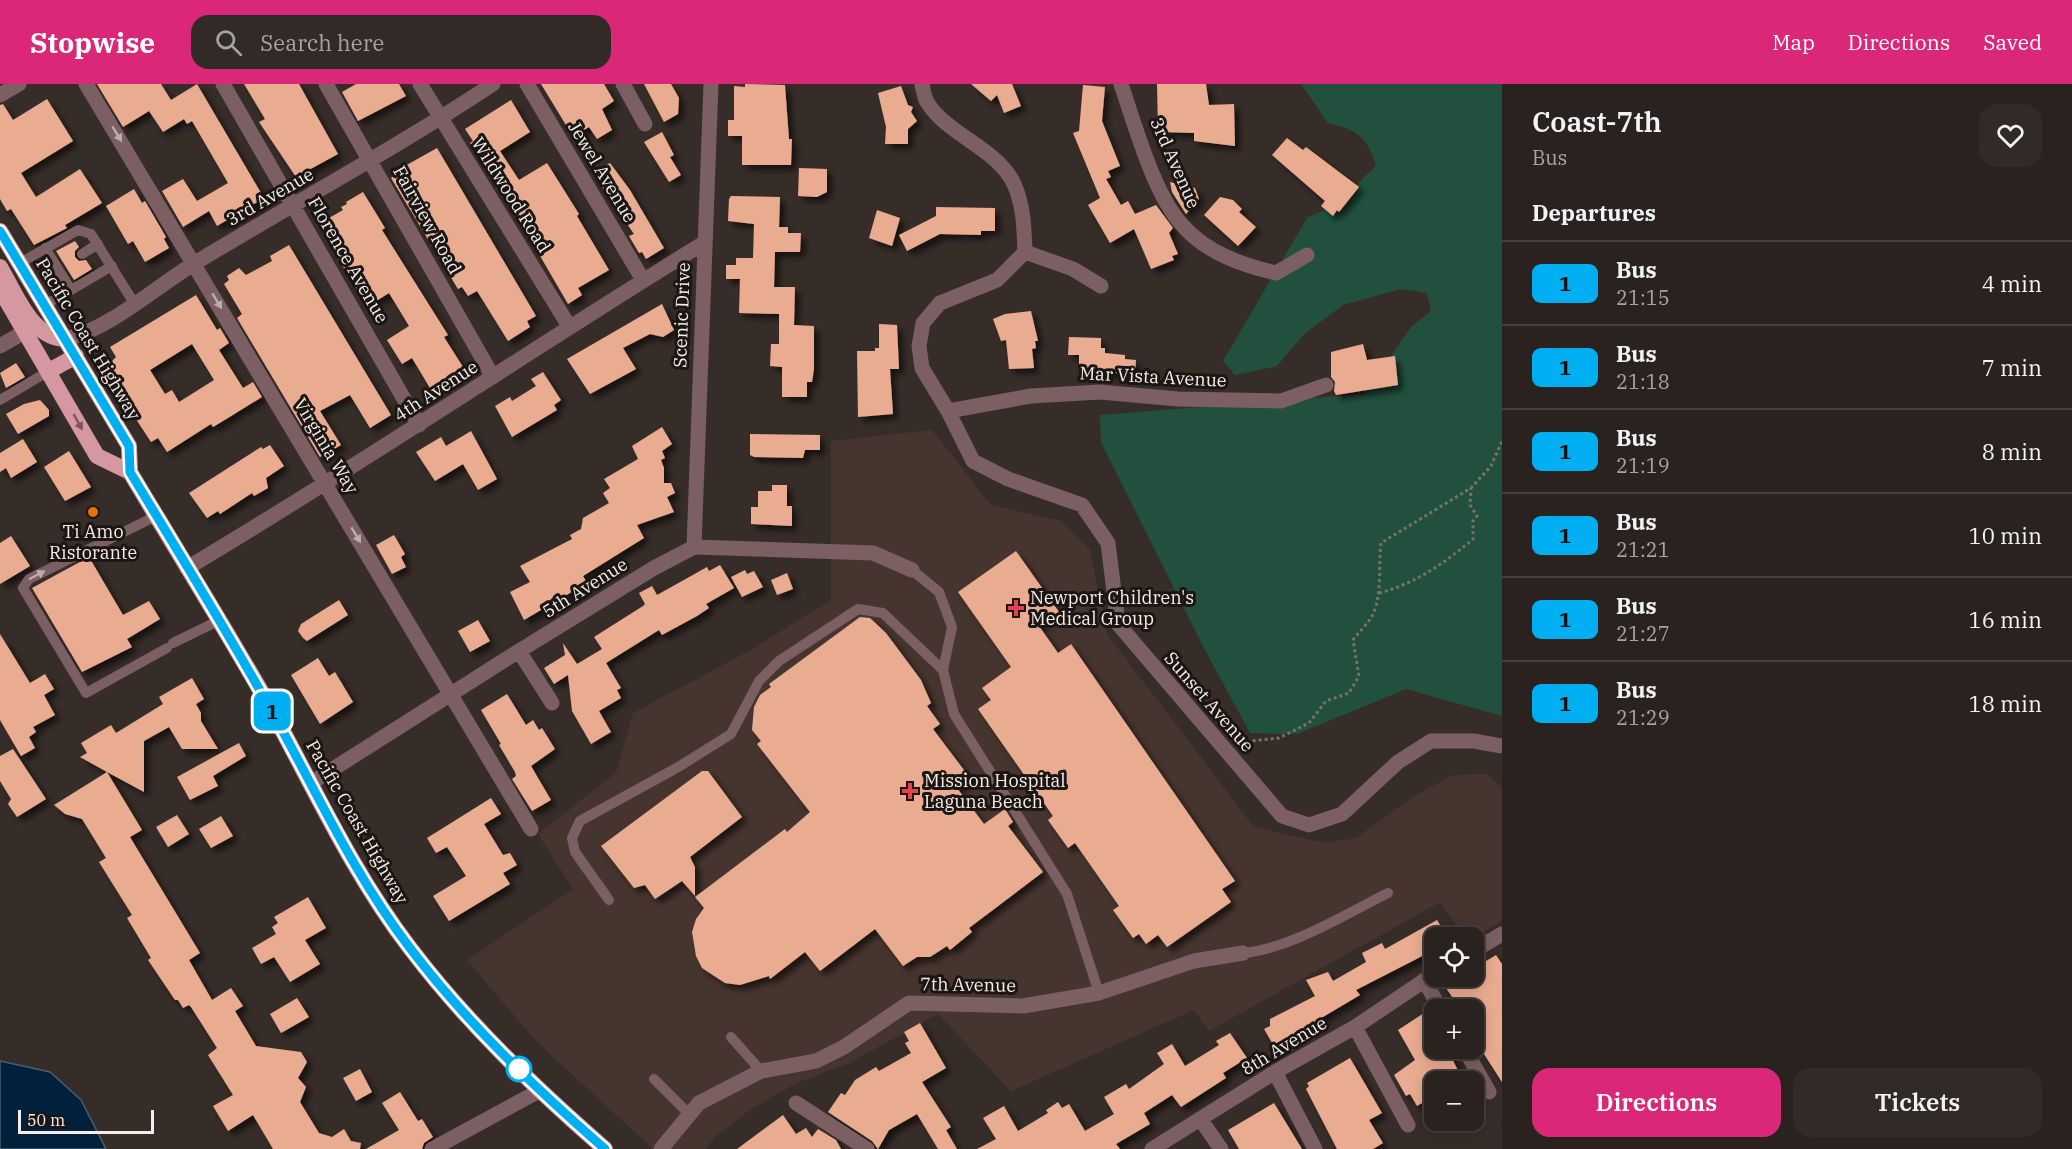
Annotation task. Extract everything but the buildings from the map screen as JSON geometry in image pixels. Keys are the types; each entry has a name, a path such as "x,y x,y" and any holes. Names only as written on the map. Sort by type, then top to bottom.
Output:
{"highway":[{"name":"Pacific Coast Highway","path":"0,231 129,446 130,472 218,621 377,902 410,948 539,1091 605,1149"},
{"path":"0,267 36,325 49,336 65,339"},
{"path":"0,290 97,456 130,472"},
{"path":"49,371 76,356"}],"street":[{"path":"0,94 19,84"},
{"name":"Virginia Way","path":"86,84 452,693 531,829"},
{"name":"Florence Avenue","path":"223,84 419,425"},
{"name":"Fairview Road","path":"326,84 493,377"},
{"name":"Wildwood Road","path":"420,84 569,326"},
{"name":"3rd Avenue","path":"65,339 89,333 194,264 294,207 493,84"},
{"name":"Jewel Avenue","path":"526,84 643,280"},
{"path":"623,84 645,123"},
{"name":"Scenic Drive","path":"694,547 711,84"},
{"path":"921,84 927,102 950,125 978,145 1004,169 1013,182 1022,207 1025,252 997,280 940,303 923,323 919,346 922,368 948,411"},
{"name":"3rd Avenue","path":"1121,84 1156,178 1170,209 1183,227 1204,244 1241,264 1276,273 1306,255"},
{"name":"4th Avenue","path":"187,568 326,485 569,326 704,243"},
{"path":"1025,252 1073,269 1101,286"},
{"path":"0,346 26,331"},
{"name":"Mar Vista Avenue","path":"948,411 1030,396 1100,392 1179,399 1281,401 1326,385"},
{"name":"Sunset Avenue","path":"948,411 973,461 1008,479 1082,505 1108,543 1118,624 1282,816 1309,825 1342,814 1398,762 1431,741 1474,741 1502,746"},
{"path":"694,547 873,553 912,570"},
{"name":"5th Avenue","path":"311,783 519,651 694,547"},
{"path":"519,651 552,703"},
{"path":"1484,945 1502,935"},
{"name":"7th Avenue","path":"661,1149 699,1103 761,1071 816,1062 844,1047 909,1003 1023,1006 1099,993 1194,961 1243,953"},
{"name":"8th Avenue","path":"1152,1149 1275,1072 1355,1027 1424,980"},
{"path":"1355,1027 1408,1125"},
{"path":"1470,1059 1489,1092"},
{"path":"1275,1072 1315,1149"},
{"path":"432,1149 539,1091"},
{"path":"796,1103 867,1149"},
{"path":"1201,1120 1221,1149"}],"lane":[{"path":"20,263 78,230 88,231 134,303"},
{"path":"82,254 98,244"},
{"path":"45,248 60,267 71,290"},
{"path":"45,305 112,266"},
{"path":"0,400 49,371"},
{"path":"156,516 29,579 23,588 53,640 86,693 170,645 218,621"},
{"path":"912,570 939,592 952,627 943,670 954,714 1067,894 1099,993"},
{"path":"609,900 575,852 572,838 580,821 680,766 731,734 759,681 779,661 858,609 883,613 943,670"},
{"path":"1243,953 1261,951 1388,893"},
{"path":"731,1038 761,1071"},
{"path":"654,1079 690,1115"}],"path":[{"path":"1229,754 1251,741 1279,738 1309,723 1326,701 1349,693 1359,676 1353,640 1372,616 1379,593 1381,543 1471,488 1491,466 1502,441"},
{"path":"1379,593 1400,588 1451,558 1473,539 1473,521 1477,516 1470,505 1471,488"}],"shaded area":[{"name":"Mission Hospital Laguna Beach","path":"932,430 991,505 1062,521 1090,550 1107,634 1254,827 1324,843 1356,838 1416,795 1453,775 1486,774 1502,787 1502,921 1484,932 1484,927 1458,927 1440,902 1209,1031 1194,1010 1011,1091 938,1014 849,1063 797,1083 752,1108 715,1137 705,1149 653,1149 536,1041 467,960 573,889 538,834 616,773 633,713 749,651 831,600 831,441"}],"green space":[{"path":"1301,84 1502,84 1502,716 1406,689 1297,734 1250,733 1204,648 1101,442 1100,415 1365,394 1411,327 1431,311 1427,293 1401,289 1343,305 1304,334 1277,366 1235,375 1223,361 1307,218 1335,205 1376,166 1365,141 1354,132 1328,123"}],"water":[{"path":"0,1061 50,1072 81,1100 106,1149 0,1149"}],"bus line":[{"name":"1","path":"0,231 129,446 130,472 269,706 377,902 410,948 466,1014 539,1091 605,1149"}],"place":[{"name":"Ti Amo Ristorante","path":"93,512"},
{"name":"Newport Children's Medical Group","path":"1016,608"},
{"name":"Mission Hospital Laguna Beach","path":"910,791"}]}
